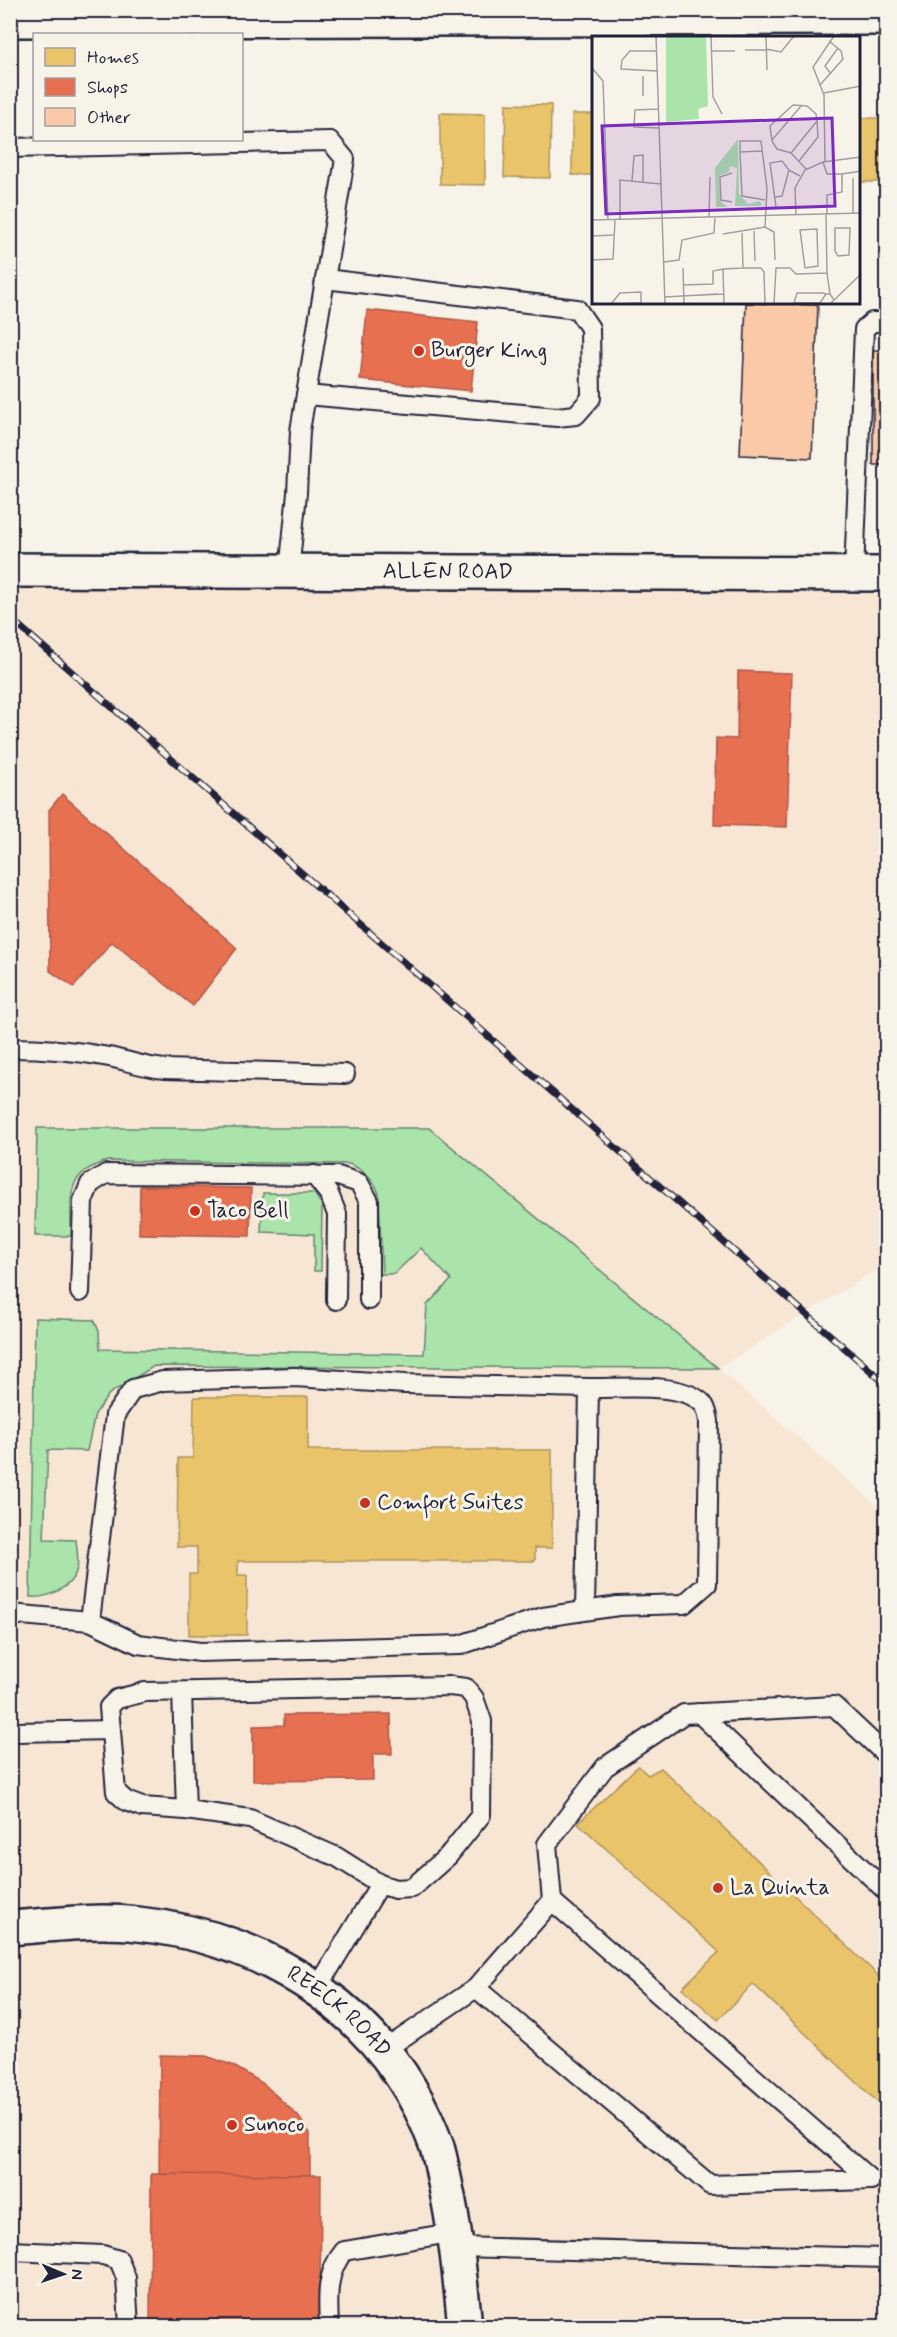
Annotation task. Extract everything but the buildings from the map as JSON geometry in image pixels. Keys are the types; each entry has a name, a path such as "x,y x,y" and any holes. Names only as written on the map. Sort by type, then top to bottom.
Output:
{"street":[{"path":"10,20 886,18"},
{"name":"ALLEN ROAD","path":"10,570 886,574"},
{"name":"REECK ROAD","path":"10,1928 118,1923 138,1924 200,1935 237,1946 263,1958 317,1989 364,2028 384,2050 419,2105 437,2149 456,2240 465,2326"}],"lane":[{"path":"10,148 330,141 345,159 300,430 297,493 289,572"},
{"path":"306,395 557,417 576,415 591,398 590,328 577,309 326,279"},
{"path":"854,573 864,328 872,322 886,322"},
{"path":"10,1048 80,1053 111,1058 141,1067 164,1069 345,1074"},
{"path":"80,1292 83,1202 90,1184 106,1174 314,1175 338,1176 359,1183 369,1201 369,1300"},
{"path":"314,1175 329,1194 336,1214 336,1300"},
{"path":"10,1614 90,1621 138,1644 201,1652 460,1645 543,1617 618,1606 684,1604 707,1584 709,1421 705,1405 693,1395 668,1389 405,1384 295,1377 163,1381 133,1389 115,1414 90,1621"},
{"path":"585,1611 590,1388"},
{"path":"450,1686 466,1688 474,1698 482,1721 481,1815 448,1856 412,1888 395,1889 380,1884 337,1857 250,1819 186,1810 142,1807 126,1801 116,1792 111,1730 109,1707 117,1699 145,1692 450,1686"},
{"path":"182,1692 186,1810"},
{"path":"384,2050 476,1988 552,1901 548,1844 605,1767 684,1714 834,1706 886,1755"},
{"path":"699,1713 886,1891"},
{"path":"18,1732 111,1730"},
{"path":"317,1989 380,1884"},
{"path":"552,1901 879,2183"},
{"path":"476,1988 710,2185 879,2183"},
{"path":"329,2326 328,2286 334,2262 344,2251 456,2240 886,2258"},
{"path":"10,2251 103,2255 119,2260 126,2278 129,2326"}],"shaded area":[{"path":"10,570 886,574 886,1264 718,1368 886,1513 886,2326 11,2326"}],"green space":[{"path":"37,1128 429,1128 718,1368 154,1366 109,1394 95,1414 87,1451 48,1450 44,1539 76,1540 78,1566 70,1582 58,1591 44,1596 30,1597 35,1318 94,1320 99,1331 100,1349 424,1354 427,1305 451,1280 421,1248 394,1274 382,1274 379,1194 368,1176 349,1164 108,1161 83,1172 77,1180 71,1199 71,1236 35,1236"},
{"path":"263,1193 314,1193 322,1205 321,1271 314,1271 314,1234 261,1232"}],"railway":[{"path":"10,618 886,1384"}],"place":[{"name":"Burger King","path":"419,351"},
{"name":"Taco Bell","path":"195,1211"},
{"name":"Comfort Suites","path":"365,1503"},
{"name":"La Quinta","path":"718,1888"},
{"name":"Sunoco","path":"232,2125"}]}
